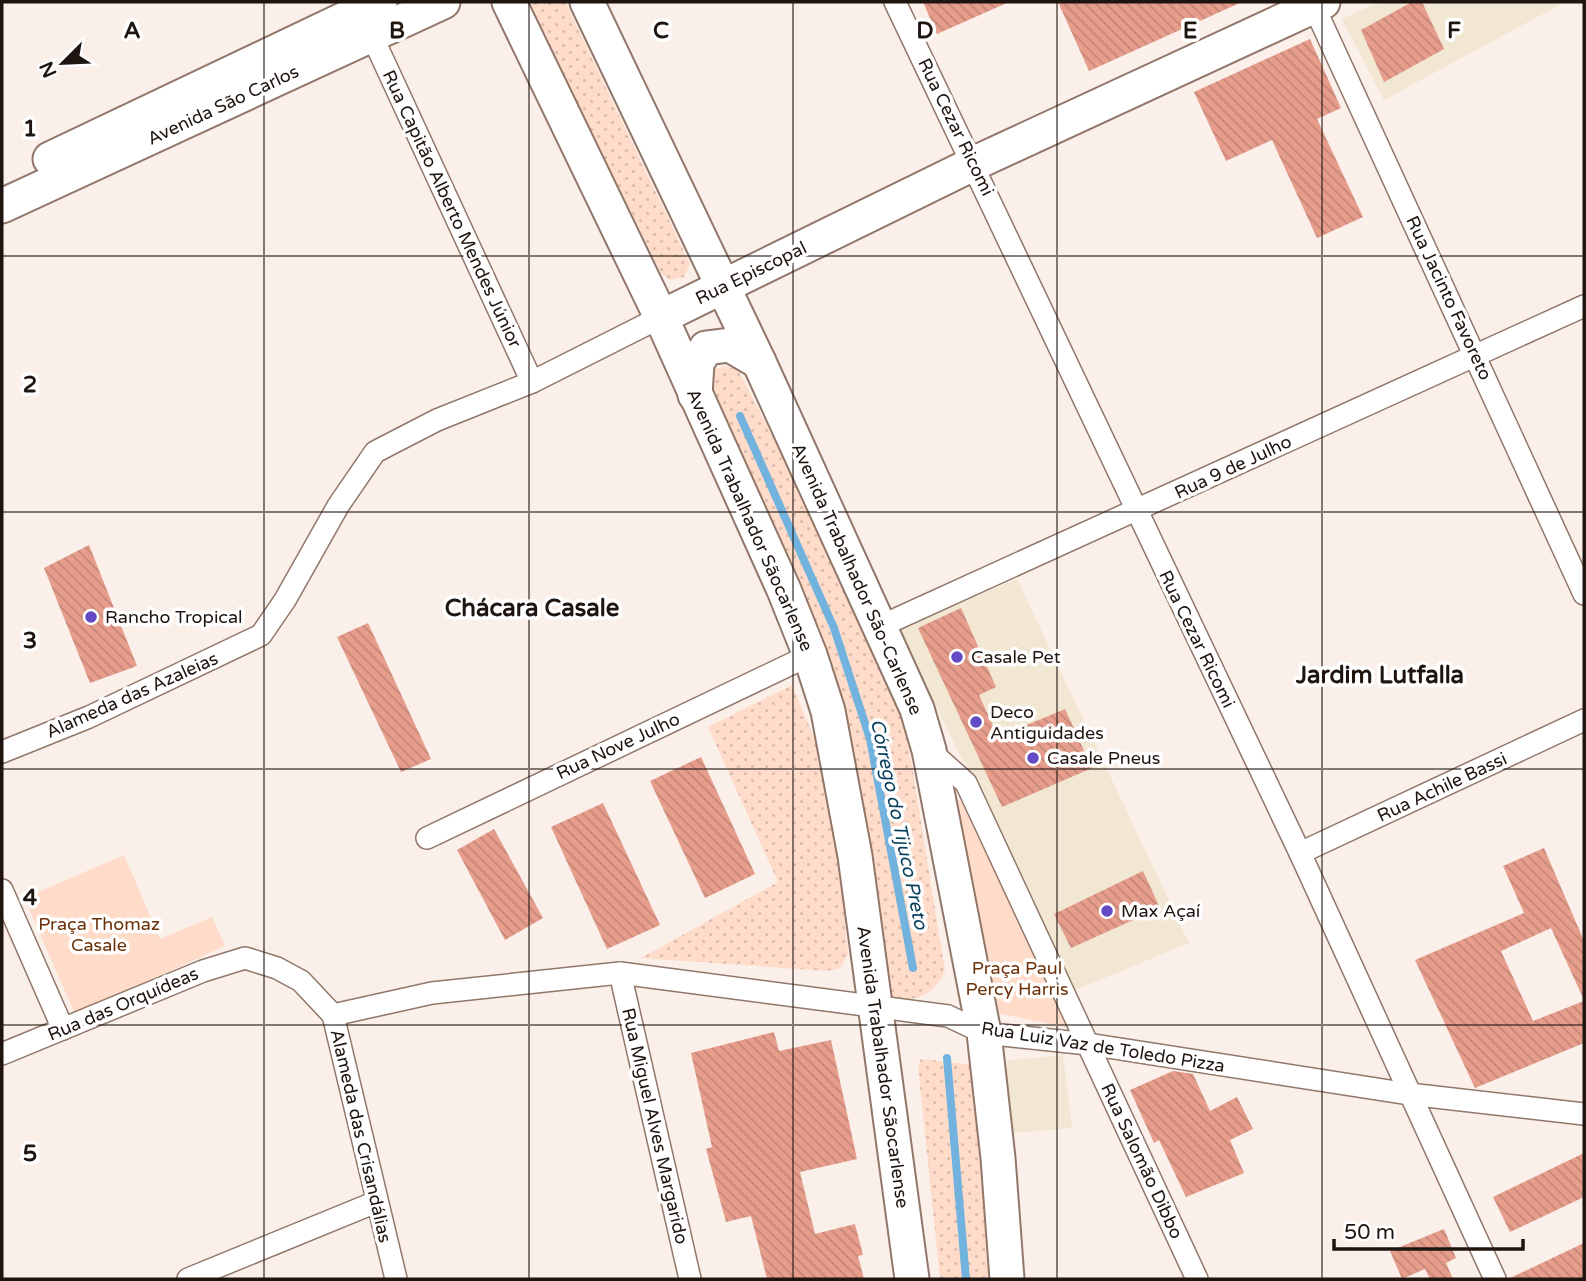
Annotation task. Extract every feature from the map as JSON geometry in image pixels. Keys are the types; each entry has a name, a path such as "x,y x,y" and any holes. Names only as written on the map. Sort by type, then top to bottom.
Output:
{"main road":[{"name":"Avenida São Carlos","path":"2,182 364,11 443,2"},
{"name":"Avenida Trabalhador Sãocarlense","path":"509,2 661,317 784,590 810,655 828,711 876,1008 912,1279"},
{"name":"Avenida Trabalhador São-Carlense","path":"587,2 759,362 917,709 929,750 984,1033 996,1131 1007,1279"},
{"name":"Rua Episcopal","path":"661,317 975,163 1317,3"},
{"name":"Avenida São Carlos","path":"2,206 364,11"},
{"path":"695,395 696,363 706,348 730,345 759,362"}],"street":[{"name":"Rua Cezar Ricomi","path":"895,2 975,163 1300,853 1495,1279"},
{"name":"Rua Jacinto Favoreto","path":"1317,3 1584,594"},
{"name":"Rua Capitão Alberto Mendes Júnior","path":"364,11 533,382"},
{"name":"Rua 9 de Julho","path":"881,626 1584,306"},
{"name":"Rua Episcopal","path":"261,635 285,600 338,506 375,452 437,420 533,382 661,317"},
{"name":"Alameda das Azaleias","path":"2,752 89,717 261,635"},
{"name":"Rua Nove Julho","path":"427,838 810,655"},
{"name":"Rua Achile Bassi","path":"1300,853 1584,720"},
{"name":"Rua Salomão Dibbo","path":"929,750 967,783 1197,1279"},
{"path":"2,890 63,1029"},
{"name":"Rua das Orquídeas","path":"2,1054 203,971 245,958"},
{"name":"Alameda das Crisandálias","path":"245,958 277,968 301,981 333,1016 396,1279"},
{"name":"Rua Luiz Vaz de Toledo Pizza","path":"333,1016 432,993 620,973 948,1016 984,1033 1088,1044 1409,1094 1584,1115"},
{"name":"Rua Miguel Alves Margarido","path":"620,973 690,1279"},
{"path":"188,1279 376,1202"}],"shaded area":[{"path":"1379,2 1565,2 1384,100 1342,19"},
{"path":"1017,579 1189,943 1075,990 899,630"},
{"path":"1063,1055 1072,1128 1003,1134 993,1062"}],"green space":[{"path":"524,2 565,2 690,264 684,277 670,280 661,273 607,164 590,140"},
{"path":"725,366 738,370 806,501 904,716 945,971 934,987 922,996 888,999 867,848 707,387 711,371"},
{"path":"792,685 815,740 838,848 848,954 840,968 827,971 641,958 778,882 708,727"},
{"name":"Praça Paul Percy Harris","path":"955,799 971,805 1080,1030 987,1011"},
{"name":"Praça Thomaz Casale","path":"124,855 160,939 212,917 225,946 75,1014 24,898"},
{"path":"921,1059 974,1065 997,1279 940,1279 918,1066"}],"building":[{"path":"923,2 1009,2 937,34"},
{"path":"1058,2 1242,2 1089,71"},
{"path":"1412,2 1422,2 1444,49 1384,82 1361,30"},
{"path":"1310,39 1341,108 1317,119 1363,217 1317,238 1272,140 1226,161 1194,92"},
{"name":"Rancho Tropical","path":"89,545 137,666 90,683 44,568"},
{"path":"961,608 996,687 979,695 998,737 1065,709 1092,768 1002,807 918,628"},
{"path":"368,623 431,759 401,772 337,637"},
{"path":"701,757 755,874 705,898 650,781"},
{"path":"603,803 660,925 607,949 551,827"},
{"path":"494,829 543,918 505,940 457,850"},
{"path":"1544,848 1584,941 1584,1000 1551,928 1501,951 1533,1021 1584,1001 1584,1043 1475,1088 1415,960 1524,913 1503,866"},
{"name":"Max Açaí","path":"1143,871 1160,908 1071,948 1054,914"},
{"path":"774,1032 779,1051 831,1040 857,1159 800,1172 815,1234 855,1224 863,1255 858,1256 864,1279 767,1279 751,1216 726,1222 706,1149 712,1147 691,1053"},
{"path":"1173,1071 1193,1074 1210,1111 1237,1097 1253,1129 1230,1140 1244,1173 1186,1197 1159,1140 1154,1143 1130,1090"},
{"path":"1584,1153 1584,1197 1510,1232 1493,1197"},
{"path":"1444,1229 1456,1258 1446,1263 1453,1279 1430,1279 1425,1269 1402,1279 1390,1251"},
{"path":"1584,1243 1584,1279 1508,1279"}],"waterway":[{"name":"Córrego do Tijuco Preto","path":"740,416 834,628 870,739 913,968"},
{"name":"Córrego do Tijuco Preto","path":"947,1058 966,1279"}],"place":[{"name":"Rancho Tropical","path":"91,617"},
{"name":"Casale Pet","path":"957,657"},
{"name":"Deco Antiguidades","path":"976,722"},
{"name":"Casale Pneus","path":"1033,758"},
{"name":"Max Açaí","path":"1107,911"}],"district":[{"name":"Chácara Casale","path":"532,608"},
{"name":"Jardim Lutfalla","path":"1380,675"}]}
